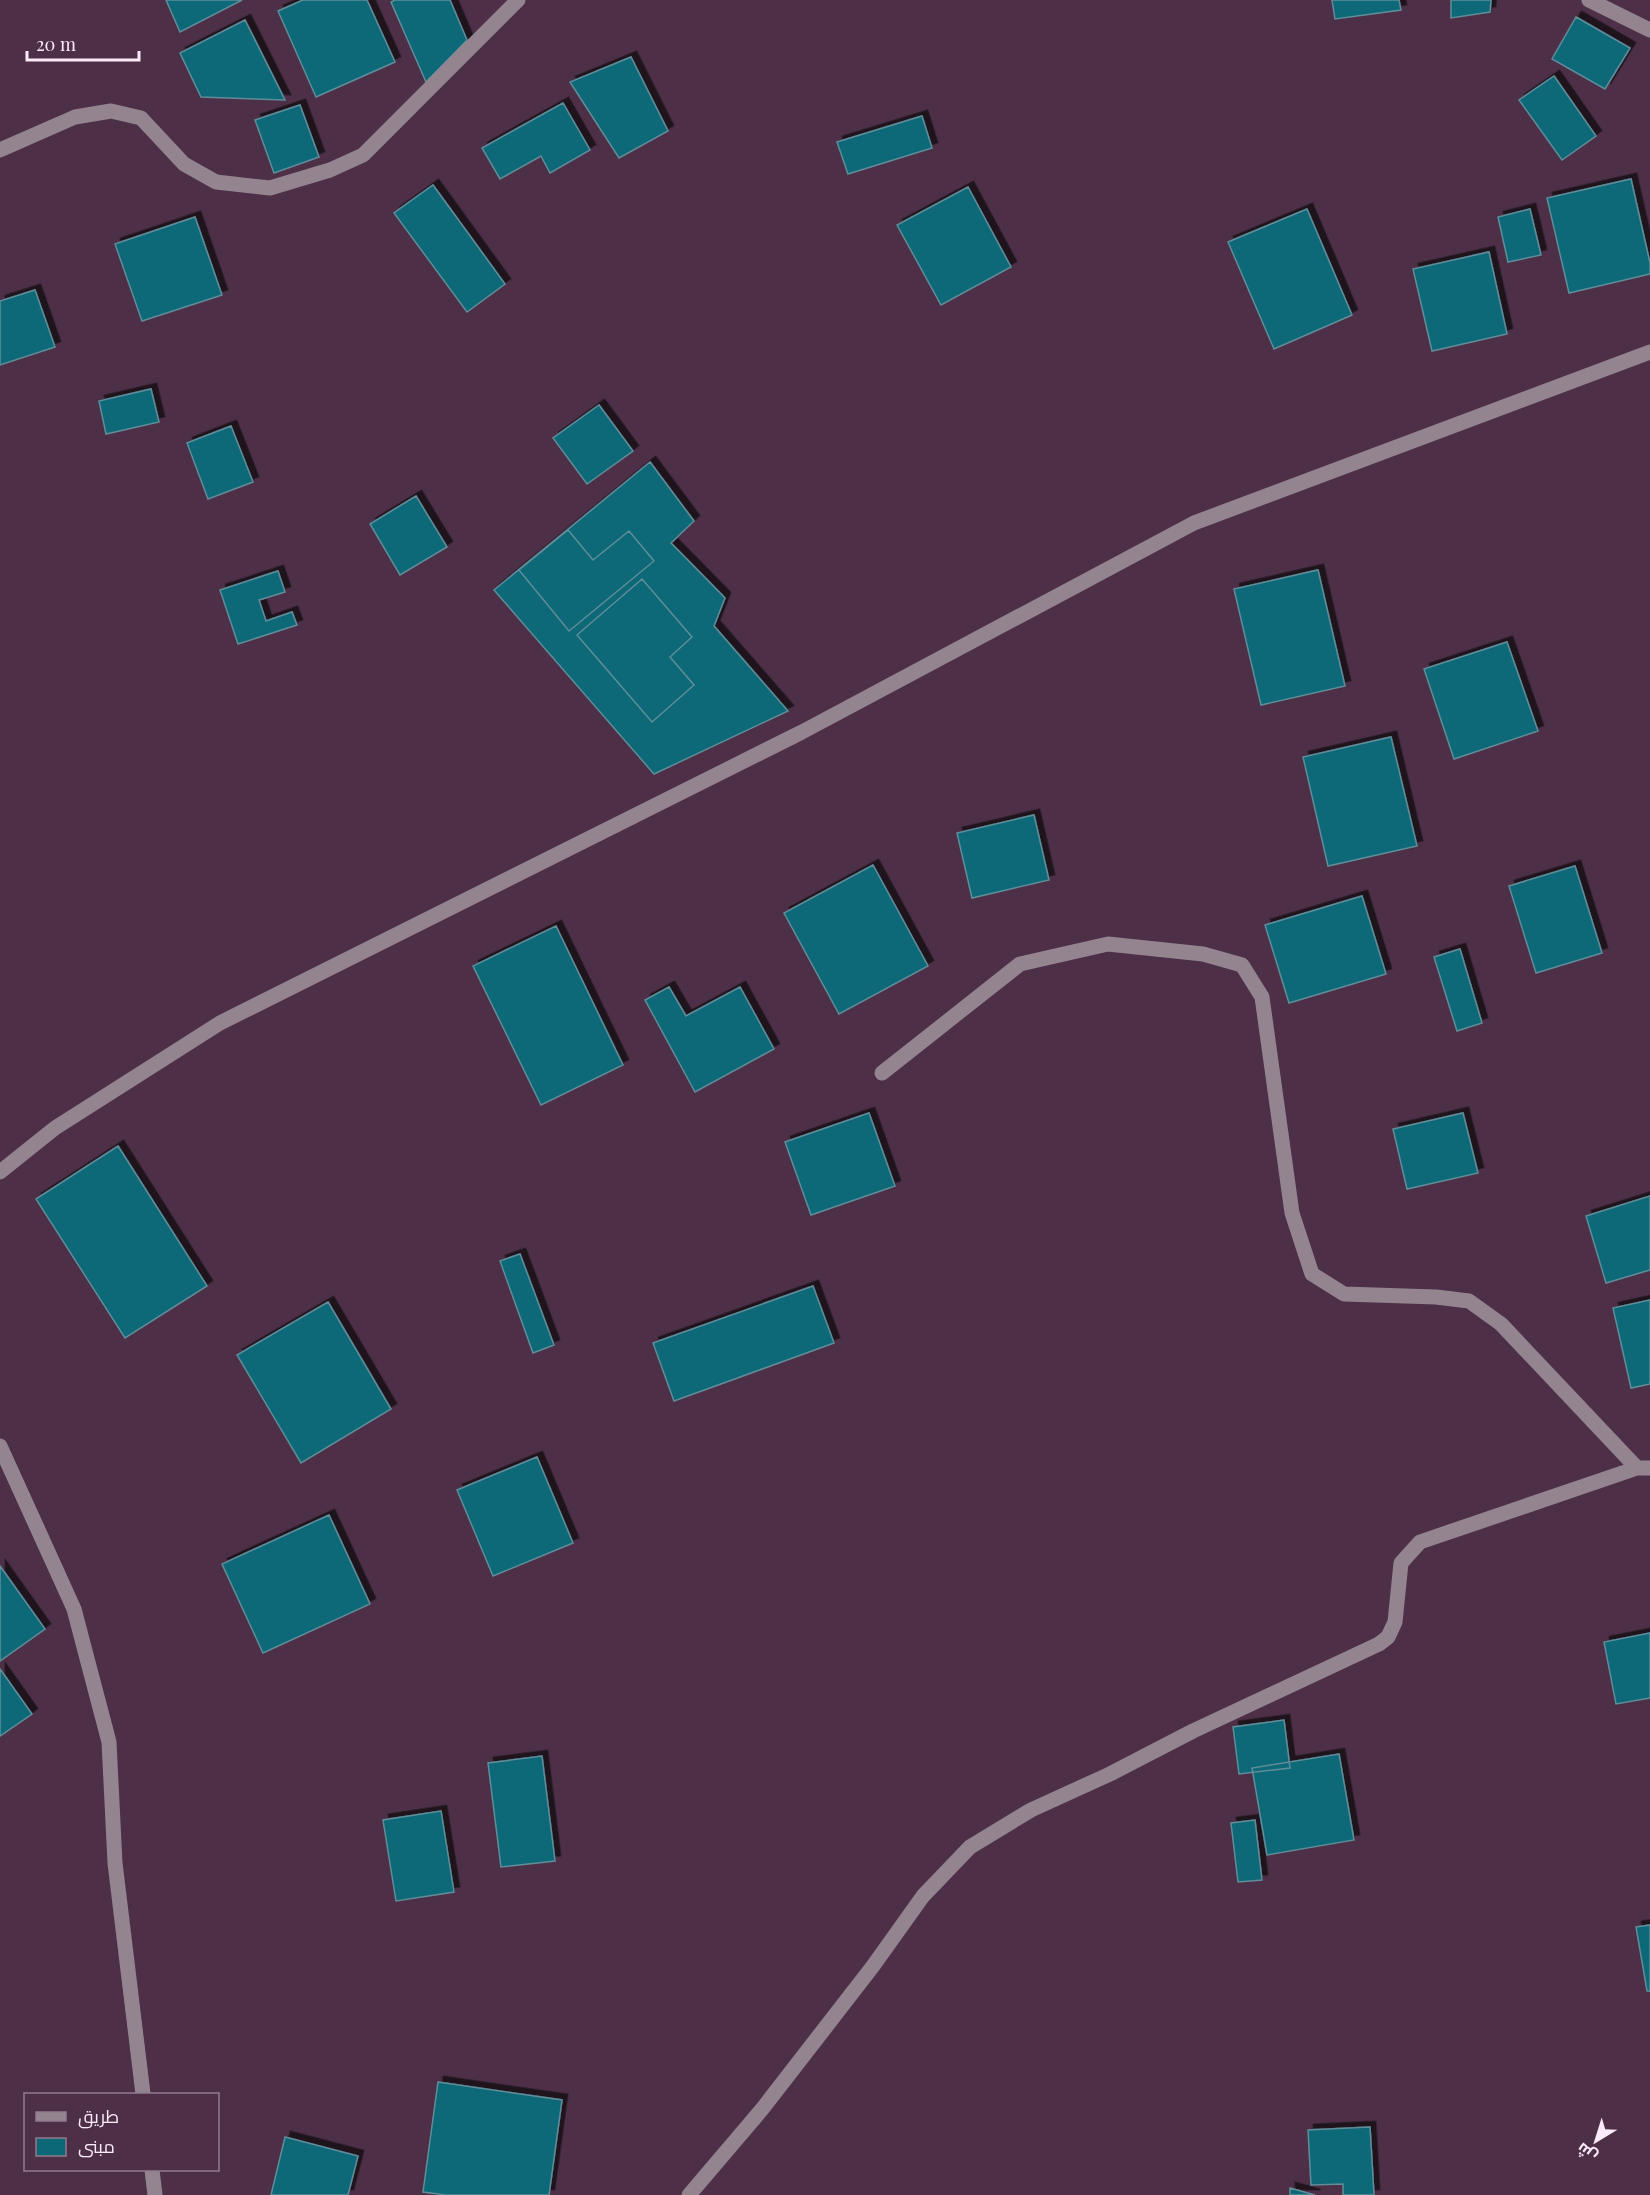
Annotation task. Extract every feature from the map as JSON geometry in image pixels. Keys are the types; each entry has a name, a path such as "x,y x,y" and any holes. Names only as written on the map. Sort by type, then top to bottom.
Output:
{"street":[{"path":"0,150 75,117 111,111 141,118 184,164 216,182 270,188 330,170 363,155 518,0"},
{"path":"1589,0 1650,30"},
{"path":"0,1172 55,1128 220,1023 802,732 1194,523 1650,352"},
{"path":"689,2195 763,2108 873,1966 923,1896 970,1847 1031,1810 1379,1644 1388,1637 1395,1622 1401,1563 1420,1542 1644,1468 1501,1324 1470,1301 1436,1297 1344,1294 1312,1274 1292,1213 1262,997 1242,965 1203,954 1108,944 1020,964 882,1073"},
{"path":"0,1446 74,1609 109,1742 115,1863 143,2093"},
{"path":"152,2171 155,2195"}],"building":[{"path":"166,0 242,0 180,32"},
{"path":"303,0 367,0 395,62 316,97 278,11"},
{"path":"395,0 450,0 467,40 426,82 391,2"},
{"path":"1332,0 1399,0 1401,10 1335,19"},
{"path":"1451,0 1491,0 1490,12 1451,18"},
{"path":"1576,17 1630,48 1605,89 1552,59"},
{"path":"245,20 285,100 201,97 180,53"},
{"path":"631,57 668,131 619,158 570,82"},
{"path":"1554,76 1596,136 1562,160 1519,100"},
{"path":"563,103 590,150 550,173 541,156 500,179 482,148"},
{"path":"300,105 319,157 274,173 255,120"},
{"path":"922,116 932,148 848,174 837,142"},
{"path":"1631,179 1650,263 1650,274 1569,293 1547,198"},
{"path":"433,185 505,284 467,312 394,213"},
{"path":"968,187 1011,267 941,305 897,225"},
{"path":"1307,209 1352,315 1274,349 1228,242"},
{"path":"1530,209 1541,255 1508,262 1498,217"},
{"path":"195,217 222,295 142,321 115,244"},
{"path":"1489,252 1507,334 1432,351 1413,269"},
{"path":"35,290 55,347 0,365 0,301"},
{"path":"151,389 159,422 106,434 99,401"},
{"path":"599,405 633,451 587,484 553,438"},
{"path":"231,426 253,482 208,499 187,443"},
{"path":"650,462 694,521 671,543 725,598 714,626 788,711 654,774 494,590"},
{"path":"416,496 447,547 400,575 370,524"},
{"path":"568,530 593,560 629,531 654,561 569,631 519,570"},
{"path":"1318,570 1345,686 1261,705 1234,589"},
{"path":"278,571 285,592 259,600 266,621 292,612 297,625 238,644 220,590"},
{"path":"642,579 692,637 670,657 694,685 652,722 577,635"},
{"path":"1507,642 1538,731 1454,759 1424,669"},
{"path":"1391,737 1417,846 1328,866 1303,757"},
{"path":"1034,815 1049,880 972,898 957,833"},
{"path":"873,865 928,966 839,1014 784,913"},
{"path":"1575,866 1602,953 1536,973 1509,886"},
{"path":"1362,896 1386,974 1289,1003 1265,925"},
{"path":"556,926 623,1065 541,1105 473,966"},
{"path":"1460,949 1482,1023 1457,1031 1434,957"},
{"path":"669,987 686,1016 740,987 774,1049 695,1092 645,1000"},
{"path":"869,1113 895,1186 811,1215 785,1142"},
{"path":"1463,1113 1478,1173 1407,1189 1393,1129"},
{"path":"118,1146 207,1286 125,1338 36,1199"},
{"path":"1650,1196 1650,1270 1606,1283 1586,1216"},
{"path":"520,1254 554,1345 533,1353 500,1261"},
{"path":"813,1286 834,1343 674,1401 653,1343"},
{"path":"1650,1300 1650,1384 1631,1388 1613,1308"},
{"path":"328,1302 391,1409 301,1463 237,1355"},
{"path":"537,1457 573,1543 493,1576 457,1490"},
{"path":"329,1515 370,1604 263,1653 222,1564"},
{"path":"0,1566 45,1629 0,1661"},
{"path":"1650,1633 1650,1698 1616,1704 1604,1642"},
{"path":"0,1669 32,1714 0,1736"},
{"path":"1284,1720 1290,1768 1239,1774 1233,1727"},
{"path":"1339,1754 1354,1840 1267,1855 1252,1768"},
{"path":"542,1756 555,1861 501,1867 488,1763"},
{"path":"441,1811 454,1892 396,1901 383,1820"},
{"path":"1255,1820 1262,1880 1238,1882 1231,1823"},
{"path":"1650,1925 1650,1991 1647,1991 1636,1927"},
{"path":"438,2082 562,2100 549,2195 446,2195 423,2192"},
{"path":"1370,2127 1374,2195 1343,2195 1343,2184 1311,2185 1308,2130"},
{"path":"285,2137 358,2156 348,2195 271,2195"},
{"path":"1290,2188 1315,2195 1290,2195"}]}
